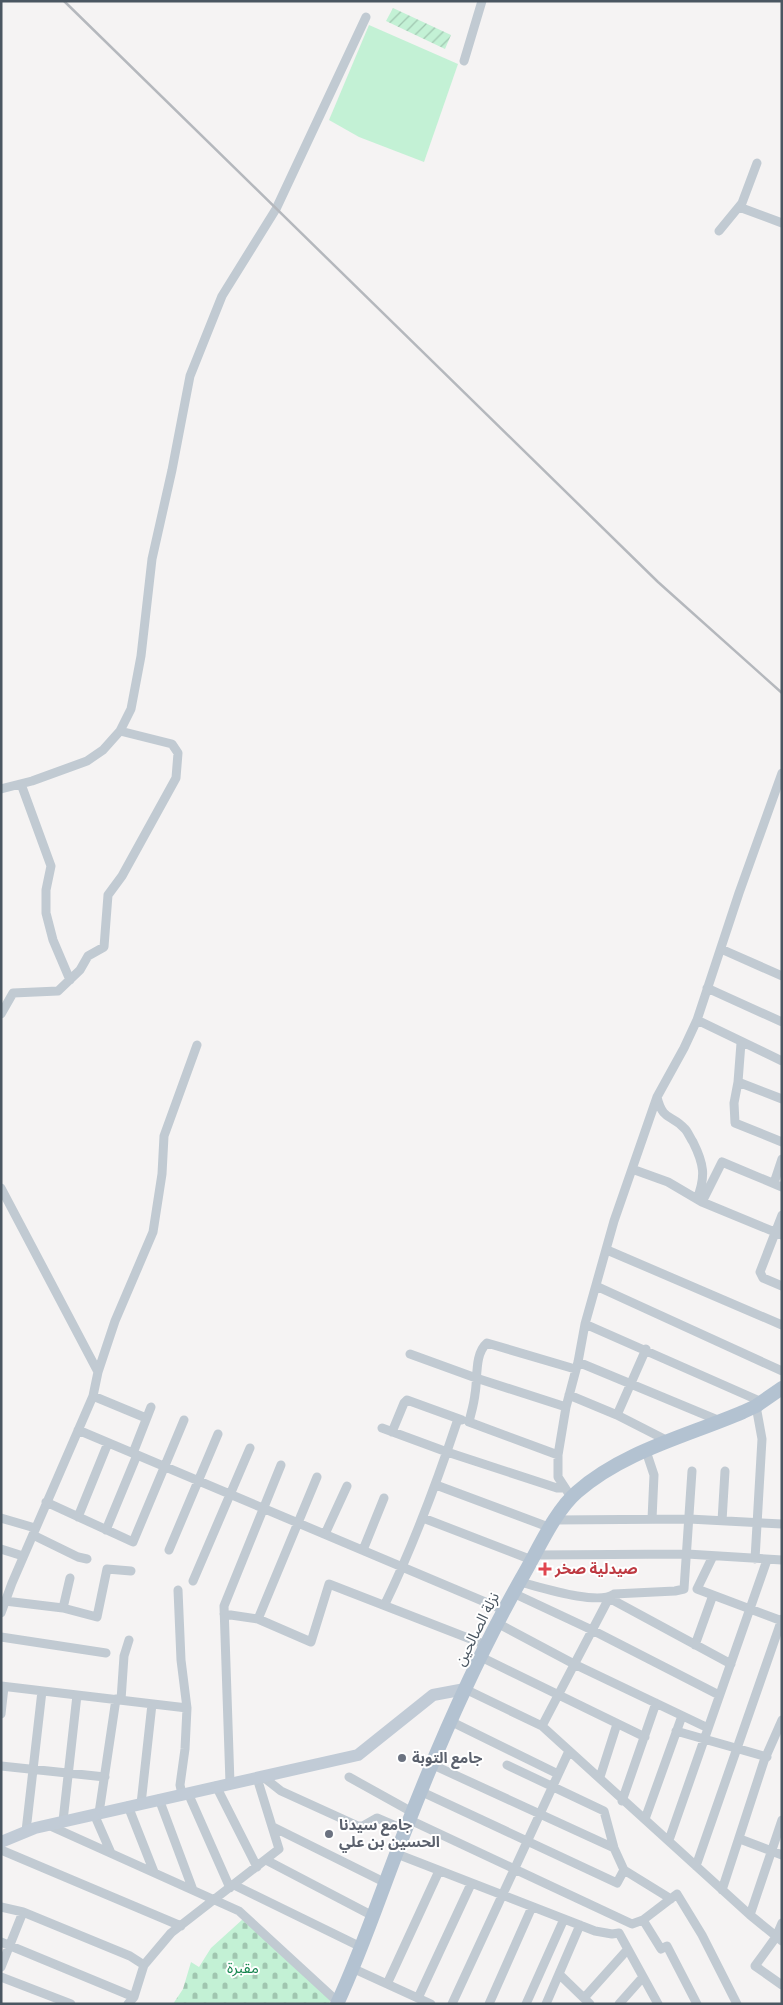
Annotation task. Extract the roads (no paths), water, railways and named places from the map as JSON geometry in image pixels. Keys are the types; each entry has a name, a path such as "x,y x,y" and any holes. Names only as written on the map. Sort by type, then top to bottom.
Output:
{"main road":[{"name":"نزلة الصالحين","path":"338,2003 431,1764 450,1721 497,1623 553,1524 568,1493 626,1459 668,1441 721,1422 759,1404 782,1388"}],"street":[{"path":"464,60 482,1"},
{"path":"1,789 87,761 103,750 120,731 131,709 141,656 152,559 190,376 222,296 276,209 366,17"},
{"path":"720,231 739,207 758,163"},
{"path":"739,207 782,223"},
{"path":"1,1014 13,994 58,991 80,970 88,956 104,947 108,895 122,876 176,778 178,753 172,744 120,731"},
{"path":"568,1493 558,1477 558,1455 566,1406 585,1324 614,1221 657,1097 697,1020 739,893 782,773"},
{"path":"21,784 51,866 46,890 46,914 53,940 70,980"},
{"path":"721,949 782,976"},
{"path":"707,988 782,1022"},
{"path":"697,1020 741,1043 782,1061"},
{"path":"741,1043 738,1082 734,1103 735,1123 782,1142"},
{"path":"1,1613 23,1556 92,1396 115,1321 153,1232 162,1174 164,1136 197,1045"},
{"path":"738,1082 782,1099"},
{"path":"657,1097 660,1109 665,1115 686,1129 701,1157 703,1174 700,1200"},
{"path":"700,1200 722,1162 778,1185 782,1159"},
{"path":"632,1169 668,1182 700,1200 778,1234"},
{"path":"1,1188 98,1372"},
{"path":"782,1215 778,1234 760,1275 782,1286"},
{"path":"606,1250 782,1325"},
{"path":"596,1286 782,1371"},
{"path":"585,1324 646,1350 759,1404 762,1439 755,1559"},
{"path":"469,1422 476,1392 476,1378 482,1347 487,1343 576,1366 631,1384 721,1422"},
{"path":"617,1415 646,1350"},
{"path":"410,1354 476,1378 566,1406"},
{"path":"569,1395 617,1415 668,1441"},
{"path":"92,1396 146,1418"},
{"path":"392,1432 407,1400 558,1455"},
{"path":"106,1530 151,1407"},
{"path":"385,1604 403,1567 436,1486 458,1419"},
{"path":"46,1502 133,1542 184,1420"},
{"path":"382,1428 568,1493"},
{"path":"78,1430 504,1610"},
{"path":"169,1550 218,1434"},
{"path":"78,1517 108,1442"},
{"path":"193,1581 250,1448"},
{"path":"646,1451 654,1475 652,1519"},
{"path":"230,1783 224,1606 282,1465"},
{"path":"542,1726 609,1598 614,1594 684,1589 692,1471"},
{"path":"722,1521 724,1471"},
{"path":"258,1619 317,1477"},
{"path":"326,1534 347,1486"},
{"path":"436,1486 553,1524 689,1519 782,1524"},
{"path":"363,1550 384,1498"},
{"path":"1,1518 34,1531 78,1558 87,1559"},
{"path":"423,1518 534,1558 686,1554 782,1560"},
{"path":"1,1549 23,1556"},
{"path":"696,1866 782,1620 749,1610 697,1589 713,1556"},
{"path":"669,1840 767,1560"},
{"path":"5,1602 63,1608 97,1617 108,1568 131,1571"},
{"path":"63,1608 70,1578"},
{"path":"1,1580 12,1583"},
{"path":"224,1614 258,1619 311,1642 329,1584 385,1604 483,1651 558,1694 645,1737"},
{"path":"517,1587 576,1596 609,1598 731,1664"},
{"path":"517,1587 592,1630 719,1696"},
{"path":"178,1590 181,1660 187,1708 185,1749 180,1785 232,1887 361,1947"},
{"path":"695,1644 713,1595"},
{"path":"497,1623 574,1664 708,1728"},
{"path":"1,1637 106,1653"},
{"path":"111,1853 97,1814 119,1700 124,1656 129,1640"},
{"path":"1,1714 3,1686 187,1708"},
{"path":"1,1842 26,1831 63,1821 358,1755 433,1695 465,1689 542,1726 722,1890 779,1939"},
{"path":"26,1831 42,1691"},
{"path":"63,1821 77,1695"},
{"path":"622,1800 656,1703"},
{"path":"152,1704 134,1805 154,1872"},
{"path":"645,1819 682,1716"},
{"path":"722,1890 766,1757 779,1739 782,1720"},
{"path":"450,1721 558,1774"},
{"path":"600,1777 617,1724"},
{"path":"676,1731 766,1757"},
{"path":"452,2004 569,1751"},
{"path":"431,1764 614,1848"},
{"path":"507,1764 604,1810 614,1848 624,1870 670,1899"},
{"path":"1,1766 104,1776"},
{"path":"259,1777 281,1790 358,1826 363,1826 377,1818 409,1821"},
{"path":"128,2004 134,1996 144,1965 171,1933 216,1900 279,1849 259,1777"},
{"path":"349,1777 409,1821 515,1868 632,1924 643,1920 677,1894 702,1935 737,2004"},
{"path":"216,1786 257,1867"},
{"path":"420,1792 617,1883 624,1870"},
{"path":"159,1799 193,1890"},
{"path":"750,1915 782,1820"},
{"path":"48,1825 238,1911 338,2003"},
{"path":"273,1827 386,1883"},
{"path":"740,1839 782,1855"},
{"path":"1,1850 181,1926"},
{"path":"397,1854 596,1931 612,1934 619,1933 658,2004"},
{"path":"266,1860 373,1916"},
{"path":"387,1984 440,1871"},
{"path":"418,1998 471,1884"},
{"path":"1,1907 23,1912 130,1956 144,1965"},
{"path":"488,2004 532,1907"},
{"path":"1,1967 6,1944 23,1912"},
{"path":"526,2004 564,1919"},
{"path":"643,1920 661,1949 667,1946 697,2004"},
{"path":"782,1922 779,1939 755,1966 782,1985"},
{"path":"546,2004 580,1925"},
{"path":"6,1944 134,1996"},
{"path":"559,1974 587,2001 628,1949"},
{"path":"352,1968 431,2004"},
{"path":"1,1977 71,2004"},
{"path":"619,2004 643,1978"}],"railway":[{"path":"64,1 658,582 782,693"}],"place":[{"name":"صيدلية صخر","path":"545,1569"},
{"name":"جامع التوبة","path":"402,1758"},
{"name":"جامع سيدنا الحسين بن علي","path":"329,1834"}],"park label":[{"name":"مقبرة","path":"243,1968"}]}
